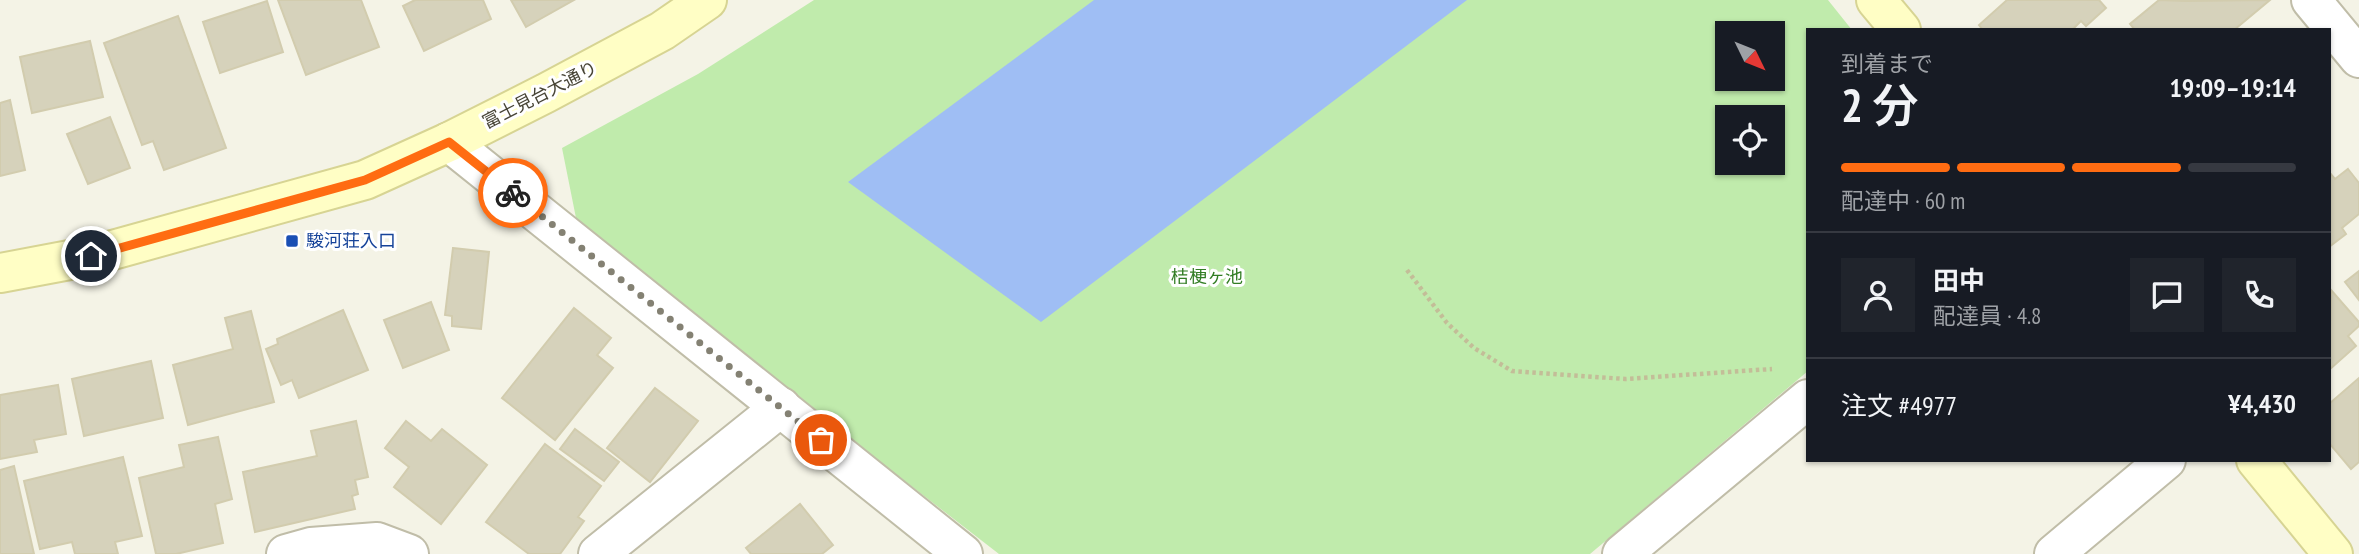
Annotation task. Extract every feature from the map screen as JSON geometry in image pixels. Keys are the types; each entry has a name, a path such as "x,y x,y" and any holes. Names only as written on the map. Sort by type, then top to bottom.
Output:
{"street":[{"name":"富士見台大通り","path":"0,273 91,256 365,180 449,142 662,31 708,0"},
{"path":"1876,0 1899,28"},
{"path":"2311,0 2359,58"},
{"path":"449,142 963,554"},
{"path":"1622,554 1806,401"},
{"path":"598,554 780,407"},
{"path":"2054,554 2164,462"},
{"path":"2258,462 2333,554"},
{"path":"286,554 311,547 377,542 409,554"}],"path":[{"path":"1407,270 1447,323 1474,348 1512,371 1625,379 1776,369"}],"green space":[{"name":"桔梗ヶ池","path":"814,0 1828,0 1850,28 1806,28 1806,373 1590,554 999,554 578,228 562,148 698,74"}],"water":[{"path":"1094,0 1467,0 1041,322 848,182"}],"building":[{"path":"278,0 361,0 379,47 306,75"},
{"path":"415,0 483,0 491,19 424,51 403,6"},
{"path":"511,0 574,0 526,27"},
{"path":"2007,0 2099,0 2106,8 2086,26 2081,21 2074,28 1981,28 1979,25"},
{"path":"2159,0 2270,0 2236,28 2133,28 2130,24"},
{"path":"267,1 283,52 220,73 203,22"},
{"path":"178,16 226,148 164,170 153,141 142,145 104,43"},
{"path":"90,41 103,97 32,113 20,57"},
{"path":"10,100 25,170 0,176 0,103"},
{"path":"110,117 130,168 88,184 67,134"},
{"path":"2348,169 2359,183 2359,214 2342,228 2346,234 2331,245 2331,174 2335,179"},
{"path":"453,248 489,252 481,329 452,326 452,316 445,315"},
{"path":"2359,271 2359,300 2345,282"},
{"path":"2331,290 2359,322 2359,326 2348,336 2356,346 2331,368"},
{"path":"431,302 449,350 403,368 384,320"},
{"path":"574,308 611,338 597,355 613,368 555,440 502,398"},
{"path":"343,310 368,370 299,398 292,380 281,385 266,349 278,344 277,339"},
{"path":"251,311 274,402 188,425 173,365 233,349 225,318"},
{"path":"151,361 163,418 84,436 72,379"},
{"path":"2359,378 2359,462 2351,469 2331,445 2331,402"},
{"path":"58,385 66,434 34,440 37,452 0,459 0,395"},
{"path":"655,388 698,421 650,482 607,448"},
{"path":"356,421 368,477 355,480 358,494 352,496 355,509 255,532 243,472 317,456 311,431"},
{"path":"406,421 431,441 442,429 487,465 441,524 394,487 409,467 385,448"},
{"path":"575,429 619,462 604,481 560,449"},
{"path":"218,437 232,499 215,504 223,543 176,554 156,554 139,478 184,467 179,445"},
{"path":"545,444 601,486 578,517 584,521 560,554 529,554 486,522"},
{"path":"123,457 142,536 115,542 118,554 75,554 72,542 40,549 24,481"},
{"path":"14,466 34,554 0,554 0,470"},
{"path":"800,504 833,545 822,554 751,554 746,548"}],"way so far":[{"path":"513,193 821,440"}],"place":[{"name":"駿河荘入口","path":"292,241"}],"route":[{"path":"91,256 365,180 449,142 513,193"}]}
